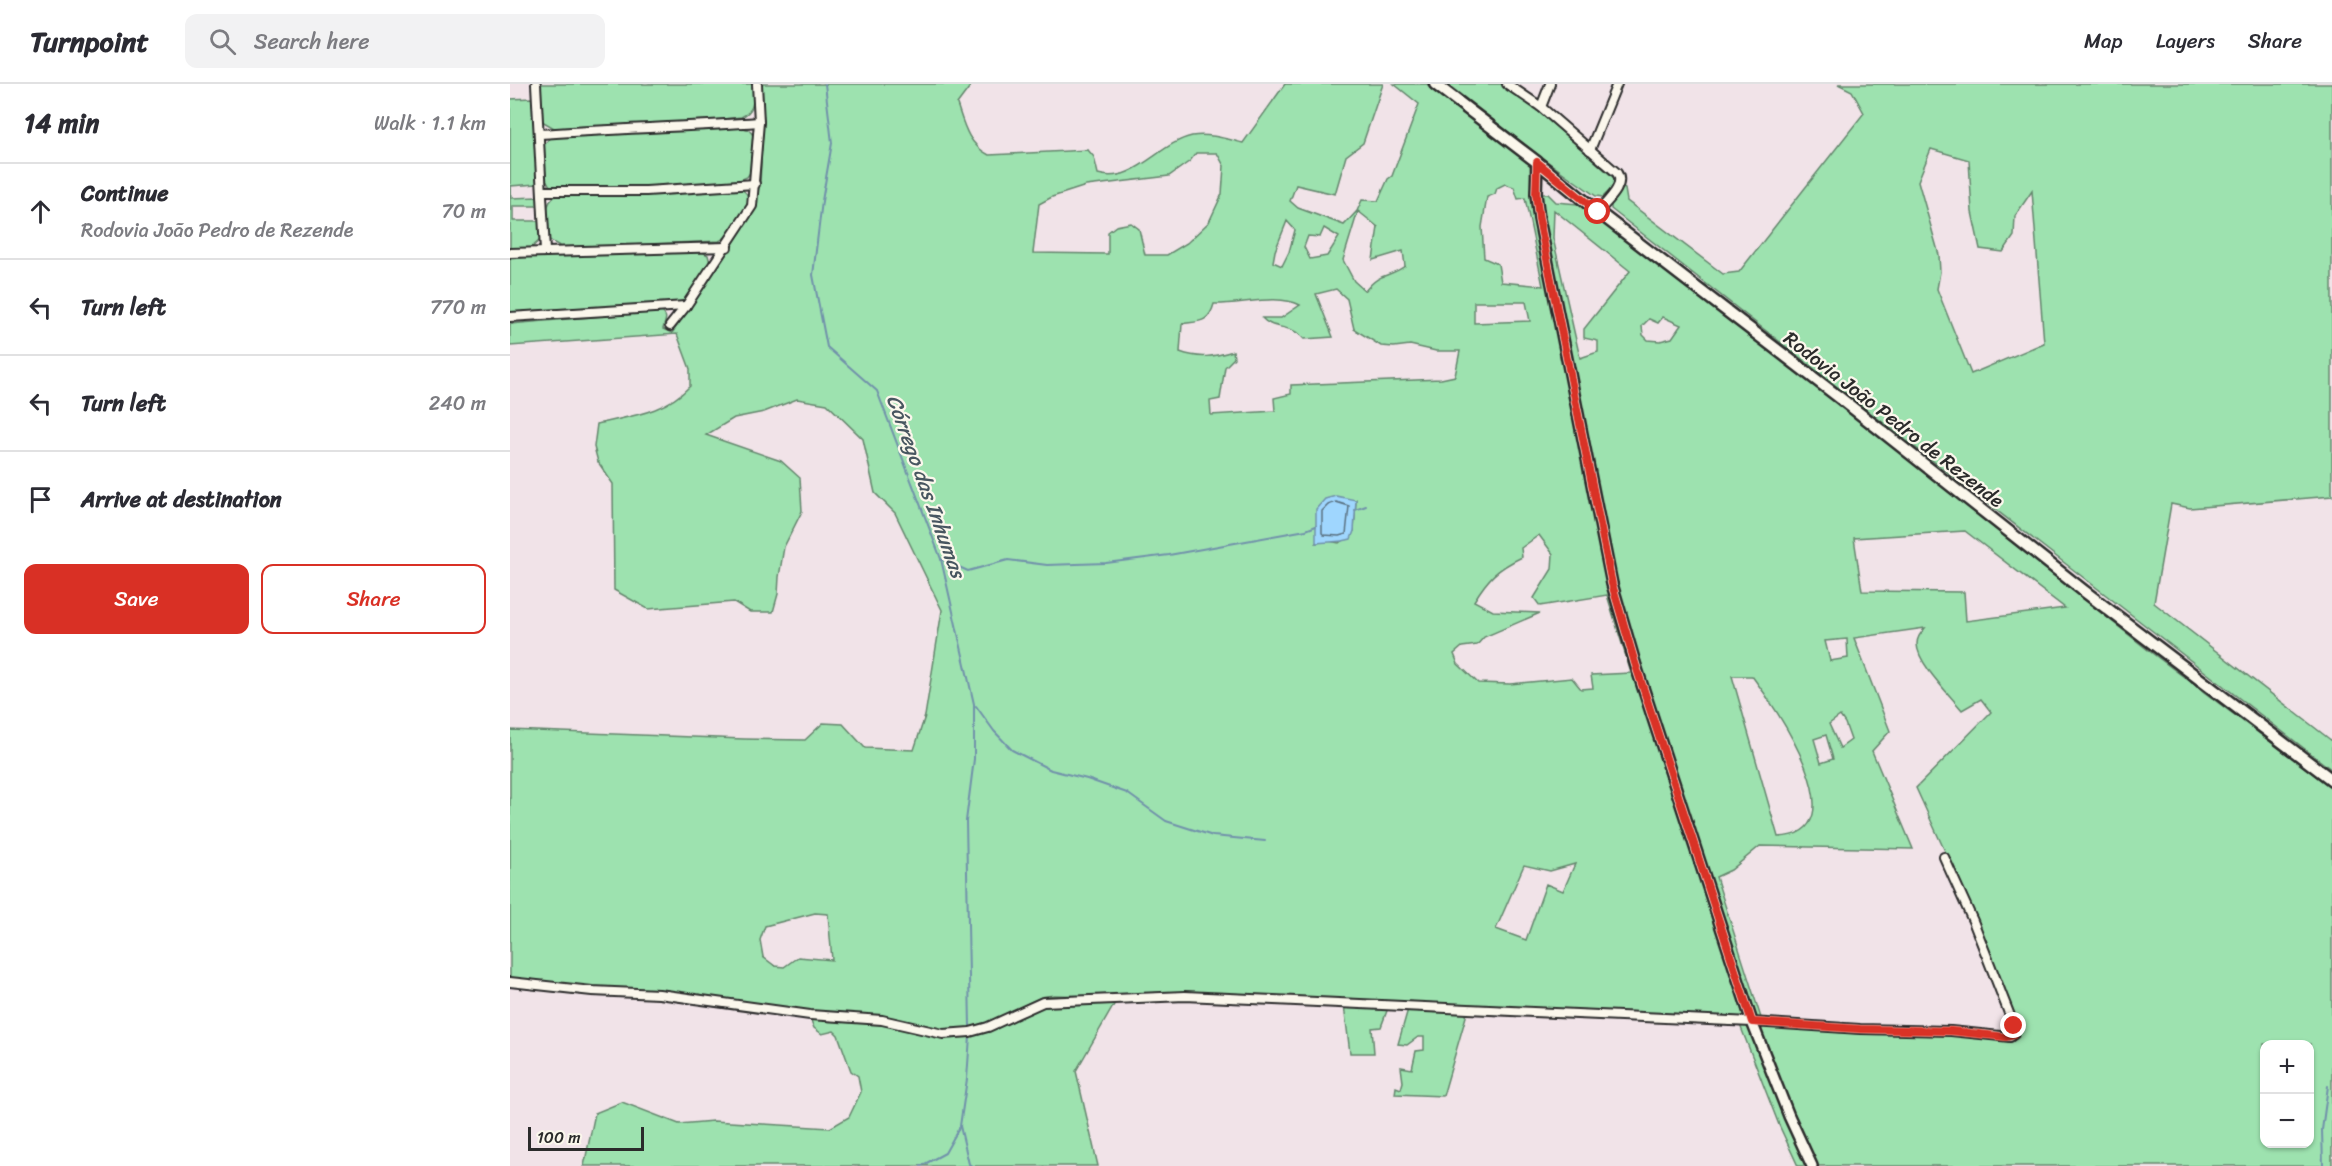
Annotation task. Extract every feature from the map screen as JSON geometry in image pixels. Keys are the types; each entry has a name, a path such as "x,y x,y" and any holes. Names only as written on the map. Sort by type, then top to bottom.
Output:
{"main road":[{"name":"Rodovia João Pedro de Rezende","path":"1435,84 2084,591 2332,780"}],"street":[{"path":"537,84 545,251"},
{"path":"670,326 727,247 752,206 759,122 757,84"},
{"path":"1507,84 1541,107 1620,177 1619,186 1598,212"},
{"path":"1541,107 1550,84"},
{"path":"1590,150 1617,84"},
{"path":"539,134 759,122"},
{"path":"1537,162 1536,194 1539,219 1612,584 1635,663 1752,1022 1789,1116 1812,1166"},
{"path":"542,191 645,191 755,184"},
{"path":"510,253 727,247"},
{"path":"510,317 686,306"},
{"path":"510,982 591,991 659,994 810,1015 882,1020 943,1034 970,1032 988,1027 1043,1002 1185,996 1860,1029 1951,1031 2012,1036 2014,1026 1973,921 1944,857"}],"green space":[{"path":"541,84 753,84 753,99 749,111 741,117 678,124 554,128 542,121 539,87"},
{"path":"762,84 972,84 957,104 971,140 982,151 989,155 1088,150 1094,157 1098,174 1111,176 1135,169 1168,146 1192,136 1211,136 1243,143 1285,84 1383,84 1363,143 1346,156 1335,194 1296,185 1290,201 1298,208 1344,225 1357,211 1362,200 1378,201 1388,179 1392,176 1419,104 1394,84 1427,84 1530,162 1532,193 1610,585 1746,1014 1744,1017 1488,1007 1054,995 1041,997 987,1023 957,1031 944,1031 881,1017 809,1012 510,980 510,730 805,740 823,723 843,724 865,748 914,750 925,716 942,610 895,513 875,493 863,439 827,404 797,399 764,412 734,418 706,435 781,461 800,478 802,511 784,547 778,594 773,612 750,612 734,602 648,609 614,590 613,484 598,462 594,447 597,424 658,408 670,402 690,386 690,369 677,334 510,346 510,324 661,311 666,317 663,329 672,333 730,248 754,207 760,184","holes":["1196,153 1217,153 1224,166 1222,194 1209,222 1187,243 1167,255 1145,255 1139,229 1131,223 1116,226 1108,232 1108,254 1033,253 1039,204 1052,197 1086,186 1169,176 1190,161","1505,184 1514,187 1518,199 1525,198 1543,286 1501,282 1498,264 1484,258 1482,227 1487,197 1495,194 1497,188","1358,211 1378,227 1373,260 1403,251 1405,266 1375,280 1365,291 1354,281 1343,260","1287,221 1295,230 1289,252 1282,266 1273,262 1275,251","1324,228 1339,237 1327,256 1310,259 1304,247 1308,236 1320,237","1336,289 1347,299 1354,329 1381,346 1410,345 1436,351 1460,351 1455,376 1441,379 1291,385 1291,394 1274,398 1275,411 1211,415 1210,401 1220,399 1225,367 1234,358 1233,351 1206,356 1194,356 1180,352 1182,324 1206,318 1214,304 1281,300 1300,305 1281,318 1262,318 1271,325 1294,331 1304,339 1333,337 1316,294","1474,302 1526,302 1530,321 1474,323","1356,500 1354,531 1339,543 1329,541 1316,543","1539,535 1553,554 1552,569 1534,598 1540,606 1607,595 1631,673 1591,675 1593,688 1581,689 1572,678 1510,684 1478,683 1458,664 1454,654 1462,647 1477,645 1484,637 1540,613 1493,611 1474,601 1494,575 1522,557 1521,548","1575,864 1563,891 1546,884 1526,940 1496,929 1524,865 1550,871","815,913 828,914 832,960 798,957 784,967 775,966 763,957 760,940 765,926"]},
{"path":"1447,84 1502,84 1537,110 1615,179 1615,185 1603,197 1596,196 1541,157"},
{"path":"1838,84 2332,84 2332,496 2190,508 2171,504 2154,603 2332,741 2332,770 1611,209 1611,202 1621,187 1625,189 1627,201 1723,274 1739,272 1864,113 1852,91","holes":["1931,149 1969,160 1972,212 1980,249 2003,252 2014,236 2015,216 2032,191 2044,343 1971,374 1937,289 1940,272 1939,255 1918,181"]},
{"path":"532,98 537,184 510,186 510,99"},
{"path":"741,127 749,130 753,135 752,170 747,177 740,180 647,187 559,187 550,186 546,179 543,146 554,137"},
{"path":"510,186 511,198 538,197 538,206 513,206 513,221 539,221 540,240 531,248 510,249"},
{"path":"737,188 747,195 746,208 734,228 719,241 563,248 549,240 547,209 557,195 644,194"},
{"path":"1540,194 1548,194 1556,202 1578,204 1837,403 2148,650 2332,788 2332,1166 1815,1166 1760,1032 1763,1027 1861,1034 1951,1034 1990,1039 2006,1039 2015,1035 1976,919 1916,788 1991,712 1981,699 1962,710 1935,678 1918,652 1918,639 1925,628 1854,638 1890,731 1872,751 1913,849 1760,846 1731,870 1716,877 1762,1021 1755,1020 1614,583 1541,220","holes":["1554,210 1630,271 1584,329 1584,338 1598,341 1598,352 1580,358 1553,238","1663,317 1681,325 1672,338 1660,341 1648,340 1643,335 1642,326 1649,319 1658,323","1965,531 2065,608 1966,621 1964,592 1862,591 1854,538","1847,639 1848,658 1830,661 1825,641","1732,676 1752,676 1763,691 1792,739 1805,766 1813,792 1813,815 1802,830 1778,837","1840,716 1851,740 1840,748 1829,724","1826,735 1833,759 1821,763 1814,739"]},
{"path":"702,252 708,255 710,263 685,300 679,302 510,312 510,259 544,255"},
{"path":"1065,1003 1115,1003 1076,1071 1098,1166 584,1166 595,1113 622,1102 679,1124 713,1121 830,1128 849,1117 861,1092 858,1076 851,1071 838,1035 834,1031 822,1034 814,1028 810,1018 867,1021 943,1038 970,1036 1001,1025 1034,1007"},
{"path":"1344,1005 1388,1008 1381,1027 1372,1028 1374,1053 1350,1053"},
{"path":"1408,1009 1467,1013 1443,1096 1395,1094 1396,1087 1401,1089 1403,1082 1401,1067 1412,1069 1416,1051 1424,1050 1424,1037 1418,1037 1407,1045 1398,1044"},
{"path":"1749,1024 1808,1166 1798,1166 1779,1125 1740,1025"}],"water":[{"path":"1336,496 1356,500 1354,531 1351,539 1316,543 1316,509 1325,499"}],"waterway":[{"name":"Córrego das Inhumas","path":"825,84 832,143 813,275 827,347 877,391 941,559 974,704 974,759 966,821 970,1027"},
{"path":"1355,510 1366,506"},
{"path":"941,559 968,571 1008,560 1047,565 1106,563 1169,555 1306,530 1316,526"},
{"path":"976,706 994,731 1012,750 1051,770 1087,779 1127,793 1166,821 1213,836 1265,841"},
{"name":"Córrego das Inhumas","path":"970,1036 960,1126 969,1164 972,1166"},
{"path":"2323,1166 2322,1130 2328,1086"},
{"path":"921,1166 945,1153 959,1128"}],"route":[{"path":"1598,212 1537,162 1536,194 1539,219 1612,584 1635,663 1752,1022 1860,1029 1951,1031 2006,1037 2014,1035 2014,1026"}]}
